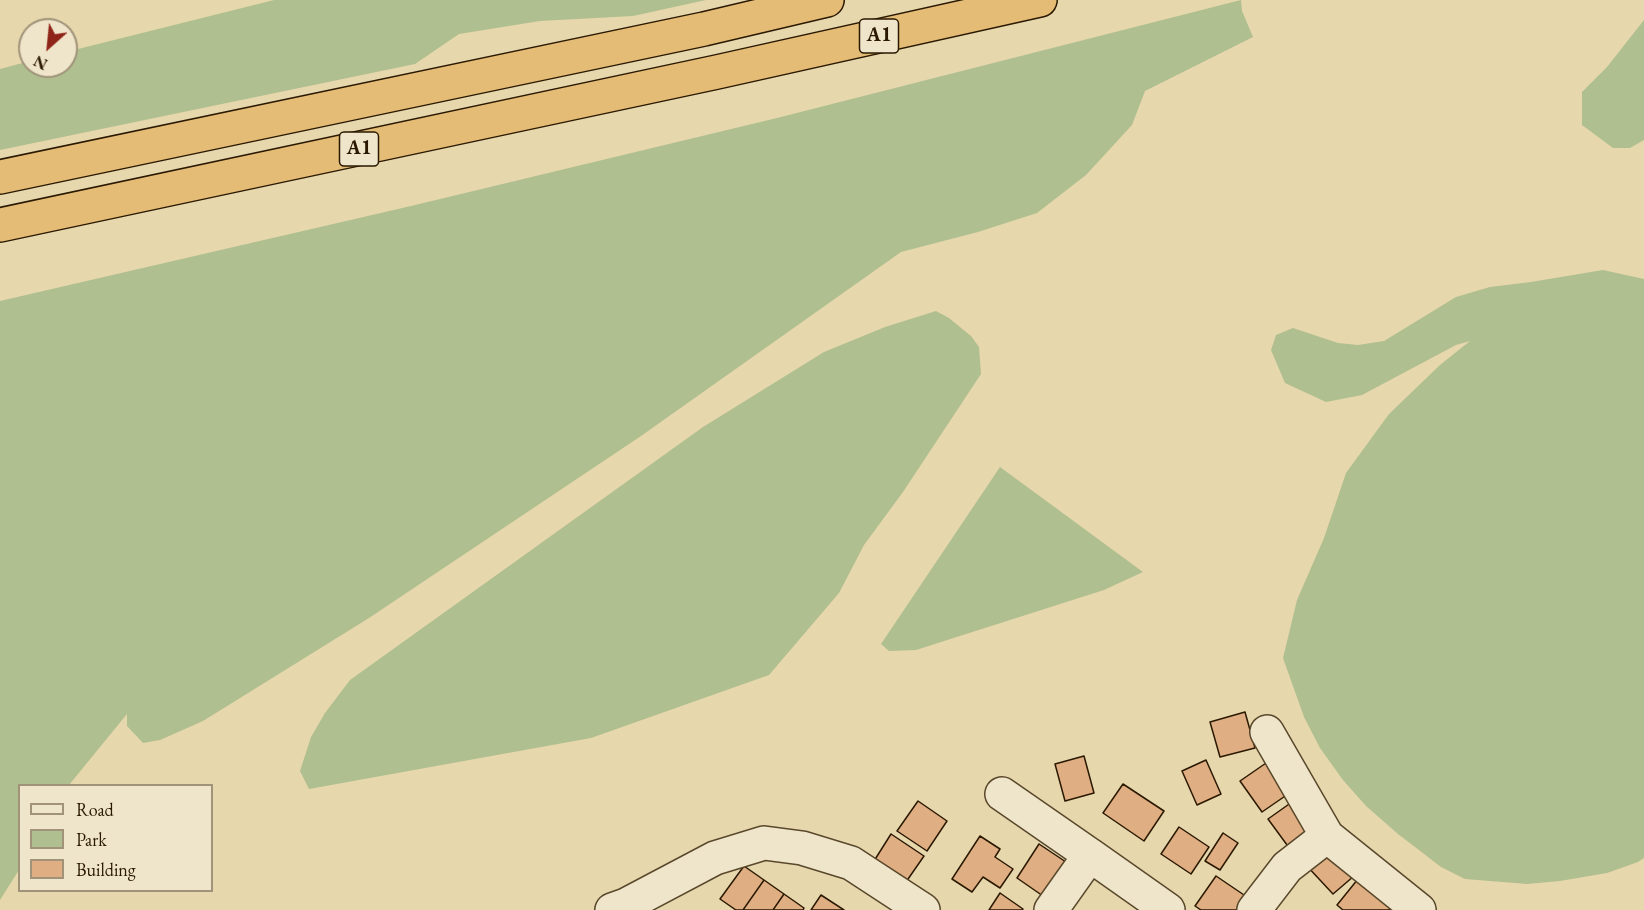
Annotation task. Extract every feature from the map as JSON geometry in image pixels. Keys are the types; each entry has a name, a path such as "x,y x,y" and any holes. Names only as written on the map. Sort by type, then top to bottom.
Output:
{"highway":[{"name":"A1","path":"0,177 692,32 827,0"},
{"name":"A1","path":"0,225 706,75 1040,0"}],"street":[{"path":"1267,732 1327,836 1419,910"},
{"path":"1002,794 1168,910"},
{"path":"1254,910 1287,867 1327,836"},
{"path":"612,910 626,905 715,858 764,843 802,848 851,862 923,910"},
{"path":"1052,910 1090,855"}],"green space":[{"path":"274,0 706,0 633,16 540,21 459,34 415,64 0,150 0,69 18,64 18,78 78,78 78,49"},
{"path":"1241,0 1242,11 1253,37 1145,91 1132,125 1086,175 1037,213 978,232 901,252 641,436 369,618 203,721 160,740 143,743 127,726 127,714 70,784 18,784 18,872 0,900 0,301 777,118"},
{"path":"1644,20 1644,140 1630,148 1613,148 1582,125 1582,92 1607,67"},
{"path":"1603,270 1644,279 1644,858 1607,873 1560,881 1527,884 1465,879 1441,867 1398,834 1366,806 1343,780 1320,748 1304,717 1283,658 1297,600 1324,538 1346,473 1389,414 1440,365 1470,341 1456,345 1362,395 1326,402 1285,383 1271,350 1276,335 1293,328 1338,343 1358,345 1384,341 1456,297 1490,287"},
{"path":"936,311 949,318 971,336 979,347 981,374 903,492 864,545 839,593 769,675 591,738 309,789 300,771 311,737 325,713 350,680 703,427 824,352 885,327"},
{"path":"1000,467 1143,572 1104,590 916,650 889,651 881,644"}],"building":[{"path":"1245,712 1255,748 1220,757 1210,722"},
{"path":"1084,756 1094,793 1065,801 1055,764"},
{"path":"1206,760 1221,794 1197,805 1182,771"},
{"path":"1269,761 1291,792 1262,812 1240,781"},
{"path":"1123,784 1164,811 1144,841 1103,813"},
{"path":"918,801 947,821 927,851 897,831"},
{"path":"1292,802 1314,832 1290,849 1268,819"},
{"path":"1179,827 1209,847 1191,874 1161,854"},
{"path":"1223,833 1238,843 1220,870 1205,861"},
{"path":"891,834 924,856 906,882 874,861"},
{"path":"980,836 1000,849 995,857 1013,869 1000,888 983,877 972,892 952,879"},
{"path":"1039,844 1066,862 1043,896 1017,878"},
{"path":"1327,846 1354,876 1333,894 1306,865"},
{"path":"744,866 764,880 743,910 736,910 720,899"},
{"path":"1216,876 1250,899 1242,910 1201,910 1195,906"},
{"path":"1358,879 1391,907 1389,910 1343,910 1337,905"},
{"path":"764,880 784,894 773,910 743,910"},
{"path":"1000,893 1023,909 989,910"},
{"path":"784,894 804,908 803,910 773,910"},
{"path":"821,895 844,910 811,910"}]}
